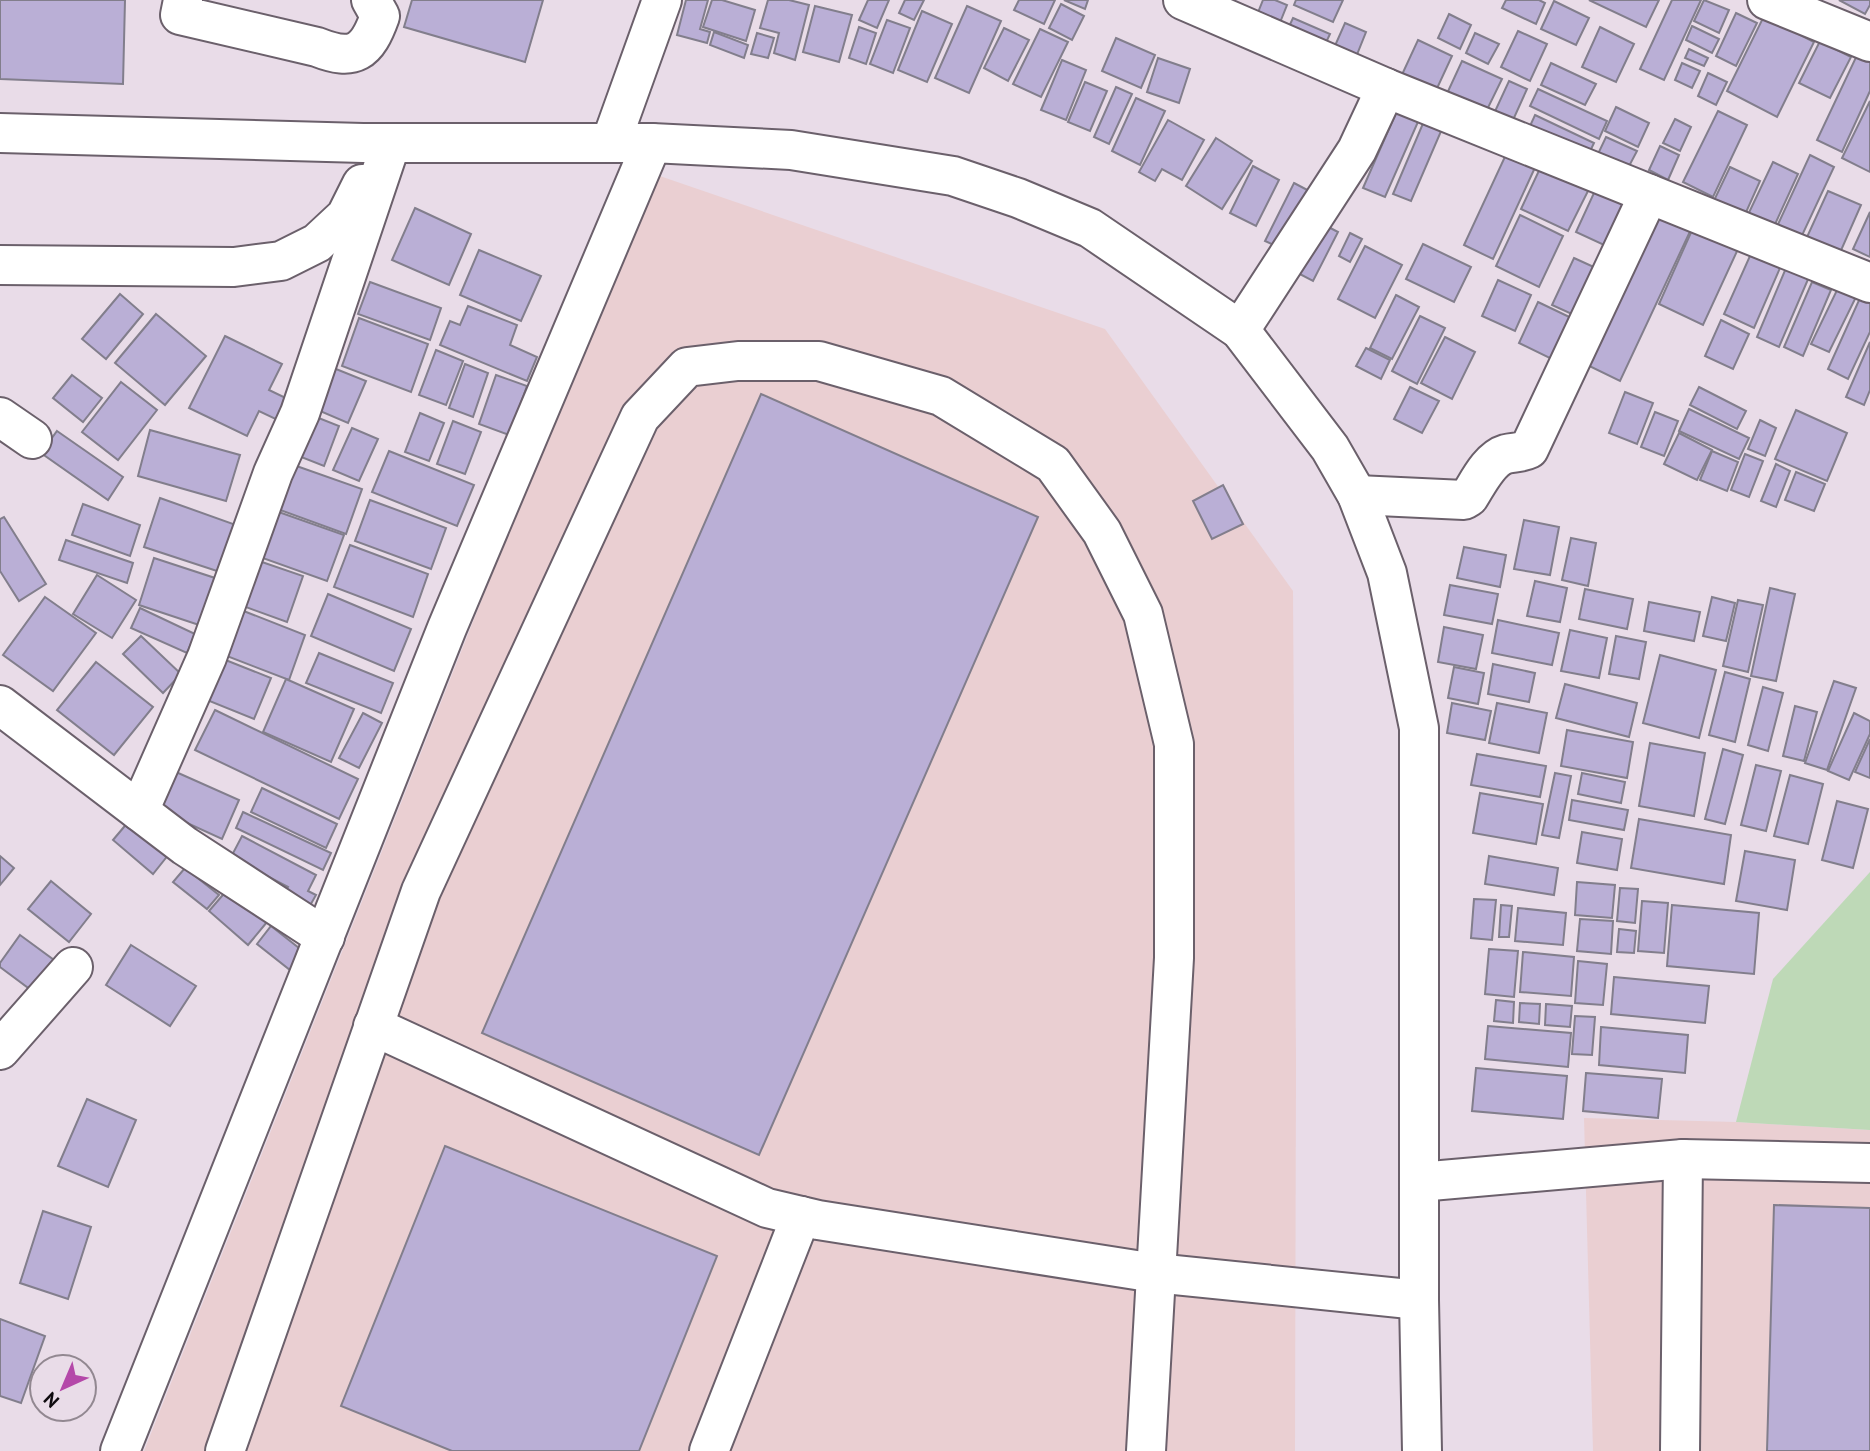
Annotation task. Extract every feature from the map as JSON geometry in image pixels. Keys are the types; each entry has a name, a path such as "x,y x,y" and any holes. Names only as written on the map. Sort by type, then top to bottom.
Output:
{"street":[{"path":"183,0 180,15 317,47 334,54 356,53 371,41 380,16 371,0"},
{"path":"611,142 662,0"},
{"path":"1184,0 1386,88 1870,283"},
{"path":"1768,0 1870,43"},
{"path":"1240,330 1357,150 1386,88"},
{"path":"0,133 377,143 611,142 791,150 953,176 1018,198 1090,228 1240,330 1330,449 1357,495 1387,573 1419,728 1419,1300 1422,1451"},
{"path":"0,265 234,267 281,261 317,243 346,216 377,143"},
{"path":"139,811 207,657 273,473 299,413 377,143"},
{"path":"120,1451 447,628 652,143"},
{"path":"1357,495 1464,500 1497,459 1529,449 1650,194"},
{"path":"225,1451 421,891 640,417 687,367 738,361 819,361 941,396 1053,464 1102,532 1143,614 1174,744 1174,958 1146,1451"},
{"path":"0,416 32,439"},
{"path":"0,705 185,846 325,937"},
{"path":"0,1050 73,967"},
{"path":"373,1026 767,1208 801,1216 1155,1273 1419,1300"},
{"path":"1419,1182 1684,1159 1870,1163"},
{"path":"1680,1451 1684,1159"},
{"path":"709,1451 801,1216"}],"shaded area":[{"path":"651,173 1105,329 1293,591 1295,1451 144,1451"},
{"path":"1584,1118 1736,1122 1870,1130 1870,1451 1593,1451"}],"green space":[{"path":"1870,872 1870,1130 1736,1122 1773,979"}],"building":[{"path":"0,0 125,0 123,84 0,79"},
{"path":"412,0 543,0 525,62 404,27"},
{"path":"686,0 708,0 700,29 710,32 707,43 677,35"},
{"path":"712,0 722,0 755,10 746,41 703,27"},
{"path":"768,0 789,0 809,5 795,60 774,53 779,33 760,28"},
{"path":"868,0 889,0 877,28 859,20"},
{"path":"905,0 924,0 914,20 899,13"},
{"path":"1019,0 1055,0 1044,24 1014,10"},
{"path":"1064,0 1088,0 1085,9"},
{"path":"1263,0 1275,0 1287,5 1279,25 1257,15"},
{"path":"1296,0 1343,0 1333,22 1294,5"},
{"path":"1506,0 1539,0 1545,3 1536,24 1502,8"},
{"path":"1589,0 1659,0 1646,27"},
{"path":"1672,0 1701,0 1664,80 1640,69"},
{"path":"1704,0 1729,10 1719,33 1694,21"},
{"path":"1839,0 1870,0 1870,5 1865,14"},
{"path":"1554,1 1589,18 1576,45 1541,29"},
{"path":"1061,4 1084,16 1072,40 1049,28"},
{"path":"815,6 852,15 839,62 803,52"},
{"path":"967,6 1001,21 969,93 935,78"},
{"path":"922,11 952,24 927,82 898,70"},
{"path":"1736,13 1757,23 1736,66 1716,56"},
{"path":"1449,14 1471,25 1460,49 1438,38"},
{"path":"1764,16 1814,42 1777,117 1727,91"},
{"path":"1293,18 1330,34 1322,51 1285,35"},
{"path":"887,20 910,28 893,73 870,64"},
{"path":"1345,23 1366,32 1352,67 1330,57"},
{"path":"1692,26 1719,39 1712,53 1686,40"},
{"path":"859,27 876,33 866,64 849,58"},
{"path":"1600,27 1634,44 1616,82 1582,67"},
{"path":"1004,28 1029,40 1008,81 984,68"},
{"path":"1040,29 1068,42 1041,97 1013,84"},
{"path":"1518,31 1547,44 1530,81 1501,67"},
{"path":"714,32 748,45 744,58 710,45"},
{"path":"757,33 774,38 768,58 751,54"},
{"path":"1475,33 1499,44 1488,64 1466,53"},
{"path":"1116,38 1155,55 1141,88 1102,71"},
{"path":"1418,40 1452,56 1433,97 1399,81"},
{"path":"1820,41 1851,57 1830,98 1799,83"},
{"path":"1689,49 1708,58 1704,66 1685,58"},
{"path":"1858,53 1870,59 1870,91 1842,152 1817,140"},
{"path":"1158,58 1190,69 1179,103 1147,92"},
{"path":"1062,60 1086,70 1066,120 1041,110"},
{"path":"1462,61 1502,79 1483,118 1444,100"},
{"path":"1551,63 1596,84 1585,105 1541,85"},
{"path":"1682,63 1700,71 1692,88 1675,80"},
{"path":"1708,73 1727,82 1716,105 1698,96"},
{"path":"1509,81 1527,89 1509,129 1491,120"},
{"path":"1085,82 1107,91 1090,131 1068,122"},
{"path":"1116,87 1132,94 1109,144 1094,137"},
{"path":"1538,89 1607,121 1599,139 1530,106"},
{"path":"1136,98 1165,111 1140,165 1112,151"},
{"path":"1870,101 1870,172 1842,158"},
{"path":"1399,106 1421,115 1385,197 1363,188"},
{"path":"1616,107 1649,123 1638,147 1605,131"},
{"path":"1718,111 1747,125 1713,197 1683,182"},
{"path":"1427,114 1445,122 1411,201 1393,194"},
{"path":"1535,115 1594,143 1584,164 1525,137"},
{"path":"1675,119 1691,127 1680,151 1663,143"},
{"path":"1168,120 1204,140 1182,180 1162,169 1155,181 1139,172"},
{"path":"1606,137 1637,151 1627,170 1597,156"},
{"path":"1216,138 1252,161 1222,209 1186,186"},
{"path":"1660,146 1679,155 1668,180 1649,170"},
{"path":"1509,148 1538,161 1493,259 1464,245"},
{"path":"1810,155 1834,167 1798,244 1774,233"},
{"path":"1543,162 1591,185 1568,231 1521,209"},
{"path":"1773,162 1798,174 1771,233 1745,221"},
{"path":"1253,166 1279,180 1256,226 1230,213"},
{"path":"1730,167 1760,181 1739,228 1708,213"},
{"path":"1599,182 1640,202 1617,251 1576,232"},
{"path":"1294,183 1315,194 1287,251 1265,241"},
{"path":"1828,191 1861,205 1835,264 1802,248"},
{"path":"1650,202 1694,223 1620,381 1577,360"},
{"path":"415,208 471,234 449,285 392,260"},
{"path":"1870,212 1870,257 1853,249"},
{"path":"1520,215 1563,236 1539,287 1496,266"},
{"path":"1319,222 1338,232 1313,281 1294,271"},
{"path":"1693,228 1738,249 1703,325 1659,304"},
{"path":"1350,233 1362,239 1350,262 1339,256"},
{"path":"1423,244 1471,267 1454,302 1406,279"},
{"path":"1365,246 1402,265 1375,318 1338,299"},
{"path":"1754,247 1783,261 1754,328 1724,314"},
{"path":"479,250 541,276 521,321 460,295"},
{"path":"1574,258 1607,273 1585,320 1552,305"},
{"path":"1786,268 1809,277 1779,347 1757,337"},
{"path":"1498,280 1531,295 1515,331 1482,316"},
{"path":"370,282 441,308 430,340 358,314"},
{"path":"1812,282 1831,290 1803,356 1784,347"},
{"path":"1838,288 1856,297 1829,352 1811,344"},
{"path":"120,294 143,314 106,359 82,339"},
{"path":"1396,295 1419,307 1392,359 1370,348"},
{"path":"1860,298 1870,302 1870,332 1848,379 1828,369"},
{"path":"1538,302 1584,324 1564,365 1519,343"},
{"path":"468,306 517,325 510,345 537,357 527,381 440,345 450,321 460,325"},
{"path":"156,314 206,356 165,405 115,363"},
{"path":"1420,316 1445,328 1417,384 1392,371"},
{"path":"359,318 428,344 411,392 342,366"},
{"path":"1721,320 1749,334 1733,369 1705,356"},
{"path":"225,336 282,364 269,390 294,402 284,423 259,411 247,436 189,408"},
{"path":"1445,337 1475,352 1452,399 1421,383"},
{"path":"1870,342 1870,390 1864,405 1846,397"},
{"path":"1366,348 1390,360 1381,379 1356,366"},
{"path":"436,350 463,361 446,405 419,395"},
{"path":"465,364 488,373 473,417 449,408"},
{"path":"331,367 366,381 348,423 313,408"},
{"path":"72,375 102,398 83,422 53,398"},
{"path":"496,375 527,386 509,435 479,424"},
{"path":"121,382 157,410 118,460 82,432"},
{"path":"1410,387 1439,401 1422,433 1394,419"},
{"path":"1699,387 1746,411 1737,429 1690,405"},
{"path":"1625,392 1653,403 1637,444 1609,433"},
{"path":"761,394 1038,517 759,1155 482,1033"},
{"path":"1689,409 1749,438 1739,459 1679,431"},
{"path":"1796,410 1847,433 1827,481 1775,459"},
{"path":"1655,412 1678,421 1664,456 1641,447"},
{"path":"306,413 339,426 324,466 291,453"},
{"path":"420,413 444,423 429,461 405,452"},
{"path":"1760,420 1776,428 1765,456 1748,449"},
{"path":"453,421 481,432 465,474 437,464"},
{"path":"352,428 378,439 359,481 333,470"},
{"path":"150,430 240,455 226,501 138,476"},
{"path":"57,431 123,477 108,500 41,453"},
{"path":"1679,433 1712,450 1697,480 1664,464"},
{"path":"389,451 474,485 457,526 372,492"},
{"path":"1712,451 1738,462 1727,491 1700,480"},
{"path":"1745,454 1763,461 1749,497 1731,490"},
{"path":"288,463 362,489 346,534 272,507"},
{"path":"1776,464 1790,471 1776,507 1761,501"},
{"path":"1796,472 1825,484 1814,511 1785,500"},
{"path":"1223,485 1243,524 1212,539 1193,501"},
{"path":"160,498 236,525 220,572 144,547"},
{"path":"370,500 446,528 431,569 355,541"},
{"path":"83,504 140,525 130,556 72,535"},
{"path":"273,510 344,535 327,581 257,556"},
{"path":"4,517 46,584 19,601 0,571 0,519"},
{"path":"1524,520 1559,527 1550,575 1514,569"},
{"path":"1571,538 1596,543 1588,586 1562,580"},
{"path":"66,540 133,563 127,583 59,560"},
{"path":"350,545 428,574 413,617 334,587"},
{"path":"1464,547 1506,555 1500,587 1457,578"},
{"path":"154,558 215,578 199,625 139,605"},
{"path":"259,561 303,576 287,622 243,606"},
{"path":"97,575 136,600 112,638 73,614"},
{"path":"1535,581 1567,588 1560,622 1527,616"},
{"path":"1450,585 1498,594 1492,624 1444,615"},
{"path":"1770,588 1795,594 1776,681 1751,676"},
{"path":"1585,589 1633,599 1627,629 1579,619"},
{"path":"328,594 411,629 394,671 311,636"},
{"path":"45,597 96,633 53,691 3,655"},
{"path":"1712,597 1735,603 1726,641 1703,636"},
{"path":"1738,600 1763,605 1748,672 1723,666"},
{"path":"1649,602 1700,612 1694,641 1644,631"},
{"path":"140,608 195,634 187,653 131,628"},
{"path":"236,608 305,635 289,680 219,653"},
{"path":"1498,620 1559,633 1552,665 1492,653"},
{"path":"1444,627 1483,635 1476,669 1438,662"},
{"path":"1570,630 1607,638 1599,678 1561,671"},
{"path":"141,636 181,674 163,693 123,654"},
{"path":"1616,636 1646,642 1639,679 1609,674"},
{"path":"319,653 393,683 381,713 306,683"},
{"path":"1660,655 1716,670 1699,738 1643,723"},
{"path":"218,657 271,678 254,719 202,698"},
{"path":"96,662 153,707 114,755 57,710"},
{"path":"1493,664 1535,673 1529,702 1488,694"},
{"path":"1454,667 1484,673 1478,704 1448,698"},
{"path":"1725,672 1750,679 1735,742 1709,735"},
{"path":"286,679 354,709 331,762 263,732"},
{"path":"1834,681 1856,688 1827,770 1805,763"},
{"path":"1565,684 1637,703 1629,737 1556,718"},
{"path":"1763,687 1783,693 1768,751 1748,745"},
{"path":"1452,703 1491,711 1485,740 1447,733"},
{"path":"1497,703 1547,713 1539,753 1489,743"},
{"path":"1795,706 1817,712 1804,761 1783,756"},
{"path":"215,710 358,779 339,819 195,750"},
{"path":"363,713 382,723 359,768 339,758"},
{"path":"1854,713 1870,721 1870,734 1849,780 1828,771"},
{"path":"1567,730 1633,742 1627,778 1561,766"},
{"path":"1870,739 1870,778 1855,772"},
{"path":"1650,743 1705,753 1694,816 1639,806"},
{"path":"1723,749 1743,755 1725,824 1705,819"},
{"path":"1477,754 1546,766 1540,797 1471,785"},
{"path":"1756,765 1781,771 1766,831 1741,825"},
{"path":"167,768 239,800 222,839 150,806"},
{"path":"1555,773 1571,776 1559,838 1542,835"},
{"path":"1582,773 1625,782 1621,803 1578,794"},
{"path":"1790,775 1823,784 1808,844 1774,836"},
{"path":"262,788 337,824 326,848 251,812"},
{"path":"1480,793 1543,804 1536,844 1473,833"},
{"path":"1572,800 1628,810 1624,830 1569,820"},
{"path":"1837,801 1868,809 1853,868 1822,860"},
{"path":"243,812 331,853 323,870 236,828"},
{"path":"1639,819 1731,835 1724,884 1631,868"},
{"path":"129,821 169,854 153,874 113,840"},
{"path":"1582,832 1622,839 1617,870 1577,863"},
{"path":"242,836 316,875 308,891 316,895 303,918 278,905 288,887 231,857"},
{"path":"1745,851 1795,860 1787,910 1736,901"},
{"path":"0,856 14,868 0,885"},
{"path":"1489,856 1558,868 1554,895 1485,884"},
{"path":"185,868 219,895 207,909 173,882"},
{"path":"51,881 91,914 69,942 28,909"},
{"path":"1577,882 1615,885 1612,918 1575,915"},
{"path":"1620,888 1638,889 1635,923 1617,921"},
{"path":"228,889 267,922 248,945 209,911"},
{"path":"1474,899 1496,900 1492,940 1471,938"},
{"path":"1642,901 1668,903 1664,953 1638,951"},
{"path":"1501,905 1512,906 1509,937 1499,937"},
{"path":"1672,905 1759,913 1754,974 1667,966"},
{"path":"1518,908 1566,913 1563,945 1515,941"},
{"path":"1580,919 1613,921 1611,954 1577,951"},
{"path":"271,926 304,952 290,970 257,944"},
{"path":"1619,929 1636,931 1634,953 1617,952"},
{"path":"20,935 54,960 31,990 0,967 0,963"},
{"path":"131,945 196,986 170,1026 106,985"},
{"path":"1489,949 1518,951 1514,997 1485,994"},
{"path":"1523,952 1574,957 1571,996 1520,992"},
{"path":"1578,961 1607,964 1603,1005 1575,1003"},
{"path":"1614,977 1709,986 1705,1023 1611,1014"},
{"path":"1496,1000 1514,1002 1513,1023 1494,1021"},
{"path":"1520,1003 1540,1004 1539,1024 1519,1022"},
{"path":"1546,1004 1572,1006 1570,1027 1545,1025"},
{"path":"1575,1016 1595,1017 1592,1055 1572,1054"},
{"path":"1488,1026 1571,1033 1568,1067 1485,1059"},
{"path":"1601,1027 1688,1035 1685,1073 1599,1065"},
{"path":"1476,1068 1567,1076 1563,1119 1472,1111"},
{"path":"1586,1073 1662,1079 1658,1118 1583,1111"},
{"path":"87,1099 136,1120 108,1187 58,1166"},
{"path":"445,1146 717,1256 639,1451 452,1451 341,1406"},
{"path":"1774,1205 1870,1208 1870,1451 1767,1451"},
{"path":"43,1211 91,1227 68,1299 20,1283"},
{"path":"0,1319 45,1336 39,1353 28,1353 28,1383 21,1403 0,1396"}]}
